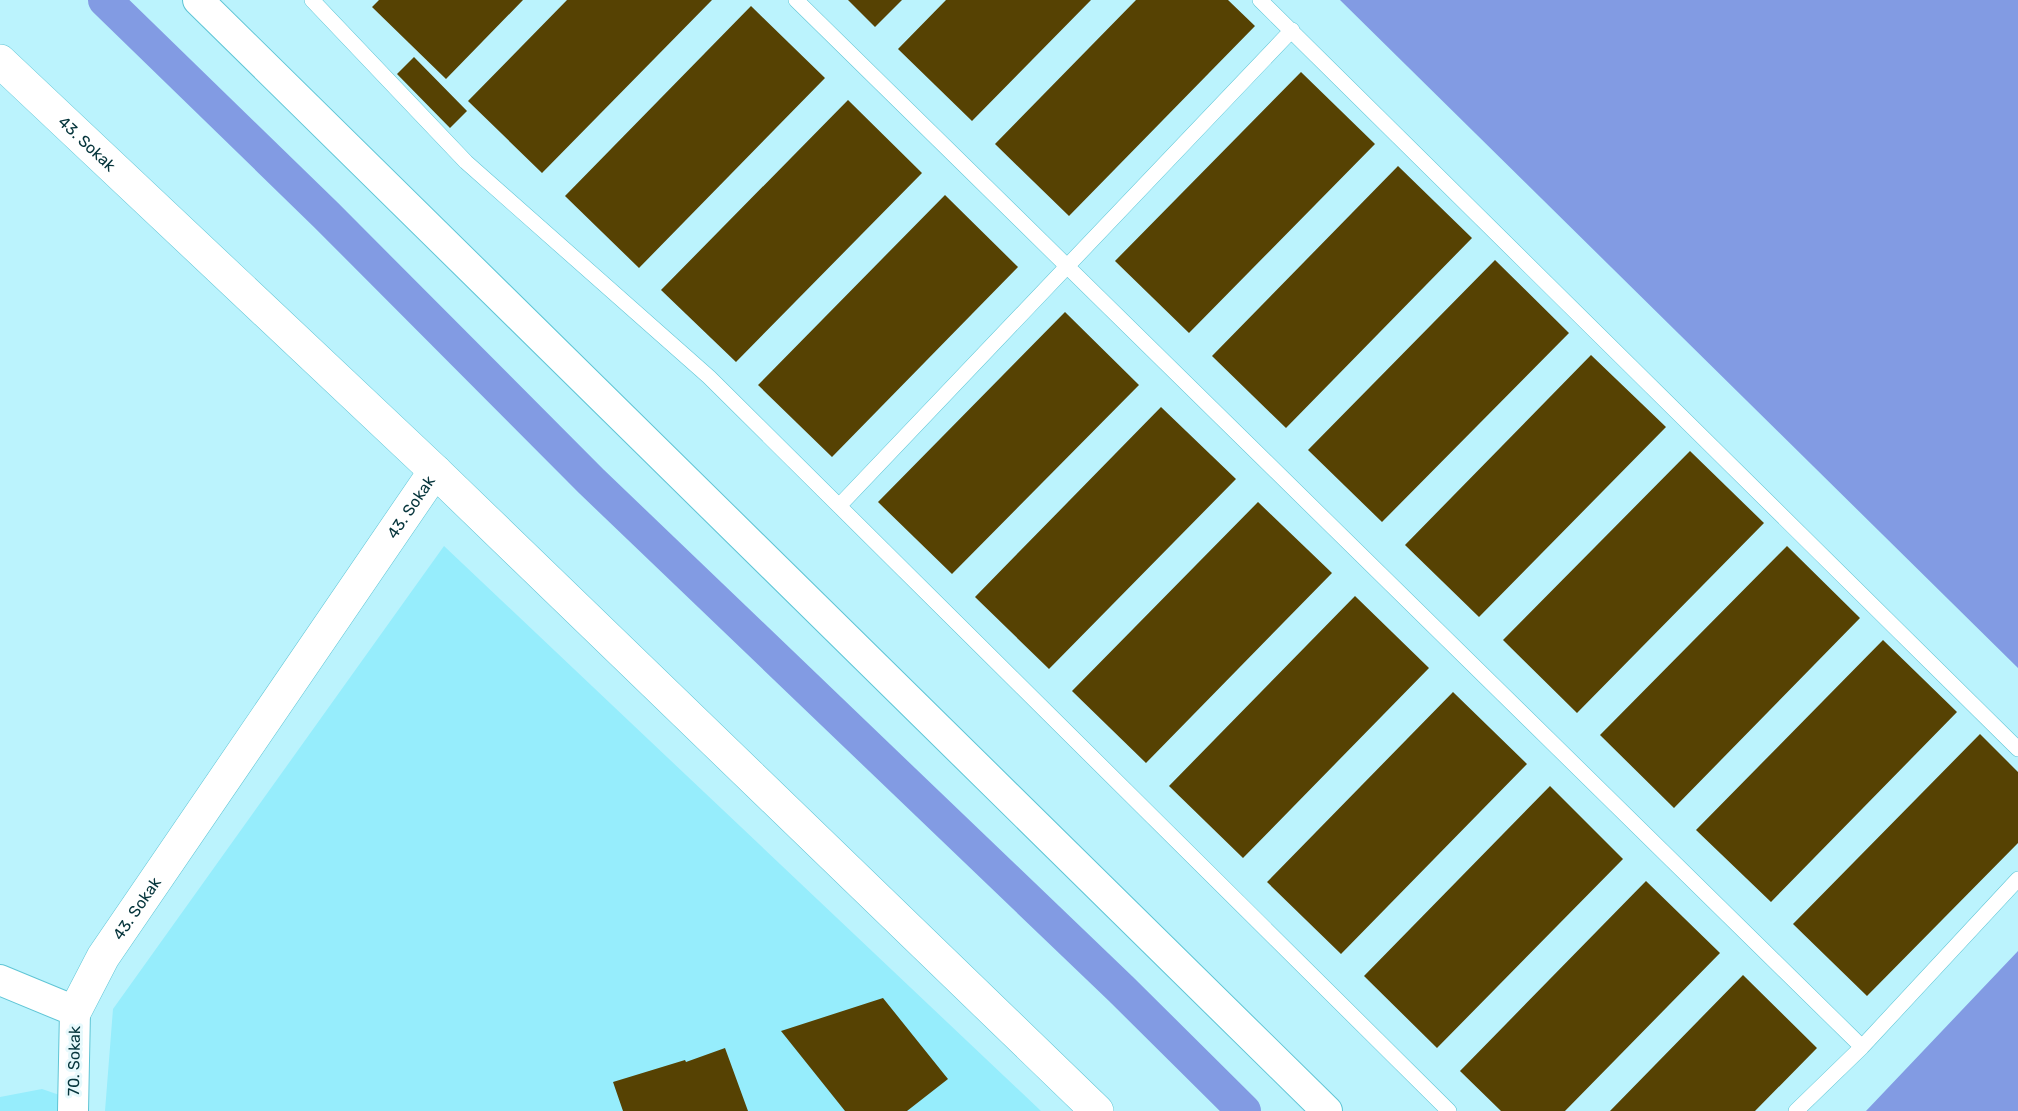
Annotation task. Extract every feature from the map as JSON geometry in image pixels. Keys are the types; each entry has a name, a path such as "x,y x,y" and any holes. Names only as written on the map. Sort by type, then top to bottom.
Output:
{"street":[{"path":"198,0 1327,1111"},
{"name":"43. Sokak","path":"0,61 435,471 103,957 75,1011"},
{"path":"435,471 1097,1111"},
{"path":"0,980 75,1011"},
{"name":"70. Sokak","path":"73,1111 75,1011"}],"lane":[{"path":"312,0 466,162 709,377 1449,1111"},
{"path":"796,0 1862,1047"},
{"path":"1260,0 2018,749"},
{"path":"839,506 1292,30"},
{"path":"1796,1111 1862,1047 2018,879"}],"shaded area":[{"path":"1340,0 2018,0 2018,668"},
{"path":"444,546 1041,1111 105,1111 113,1009"},
{"path":"2018,951 2018,1111 1866,1111"},
{"path":"42,1089 74,1100 73,1111 0,1111 0,1097"}],"building":[{"path":"379,0 523,0 446,79 372,7"},
{"path":"567,0 712,0 542,173 468,101"},
{"path":"848,0 902,0 875,27"},
{"path":"946,0 1091,0 972,121 898,49"},
{"path":"1136,0 1228,0 1255,26 1069,216 995,144"},
{"path":"751,6 825,78 639,268 565,196"},
{"path":"414,57 467,111 450,128 397,74"},
{"path":"1301,72 1375,144 1189,333 1115,261"},
{"path":"848,100 922,173 736,362 661,290"},
{"path":"1398,166 1472,238 1286,428 1212,356"},
{"path":"945,195 1018,267 832,457 758,385"},
{"path":"1495,260 1569,333 1382,522 1308,450"},
{"path":"1065,312 1139,385 952,574 878,502"},
{"path":"1591,355 1666,427 1479,617 1405,545"},
{"path":"1161,407 1236,479 1049,669 975,597"},
{"path":"1690,451 1764,523 1577,713 1503,640"},
{"path":"1258,502 1332,573 1146,763 1072,691"},
{"path":"1787,546 1860,618 1674,808 1600,735"},
{"path":"1355,596 1429,668 1243,858 1169,786"},
{"path":"1883,640 1957,712 1771,902 1696,830"},
{"path":"1453,692 1527,764 1341,954 1267,882"},
{"path":"1980,734 2018,772 2018,843 1867,996 1793,924"},
{"path":"1550,786 1623,859 1437,1048 1364,976"},
{"path":"1646,881 1720,953 1565,1111 1501,1111 1460,1071"},
{"path":"1743,975 1817,1048 1755,1111 1610,1111"},
{"path":"883,998 948,1079 907,1111 845,1111 781,1031"},
{"path":"725,1048 748,1111 623,1111 613,1082 685,1060 686,1062"}],"waterway":[{"path":"105,0 326,215 591,481 1121,989 1244,1111"}]}
